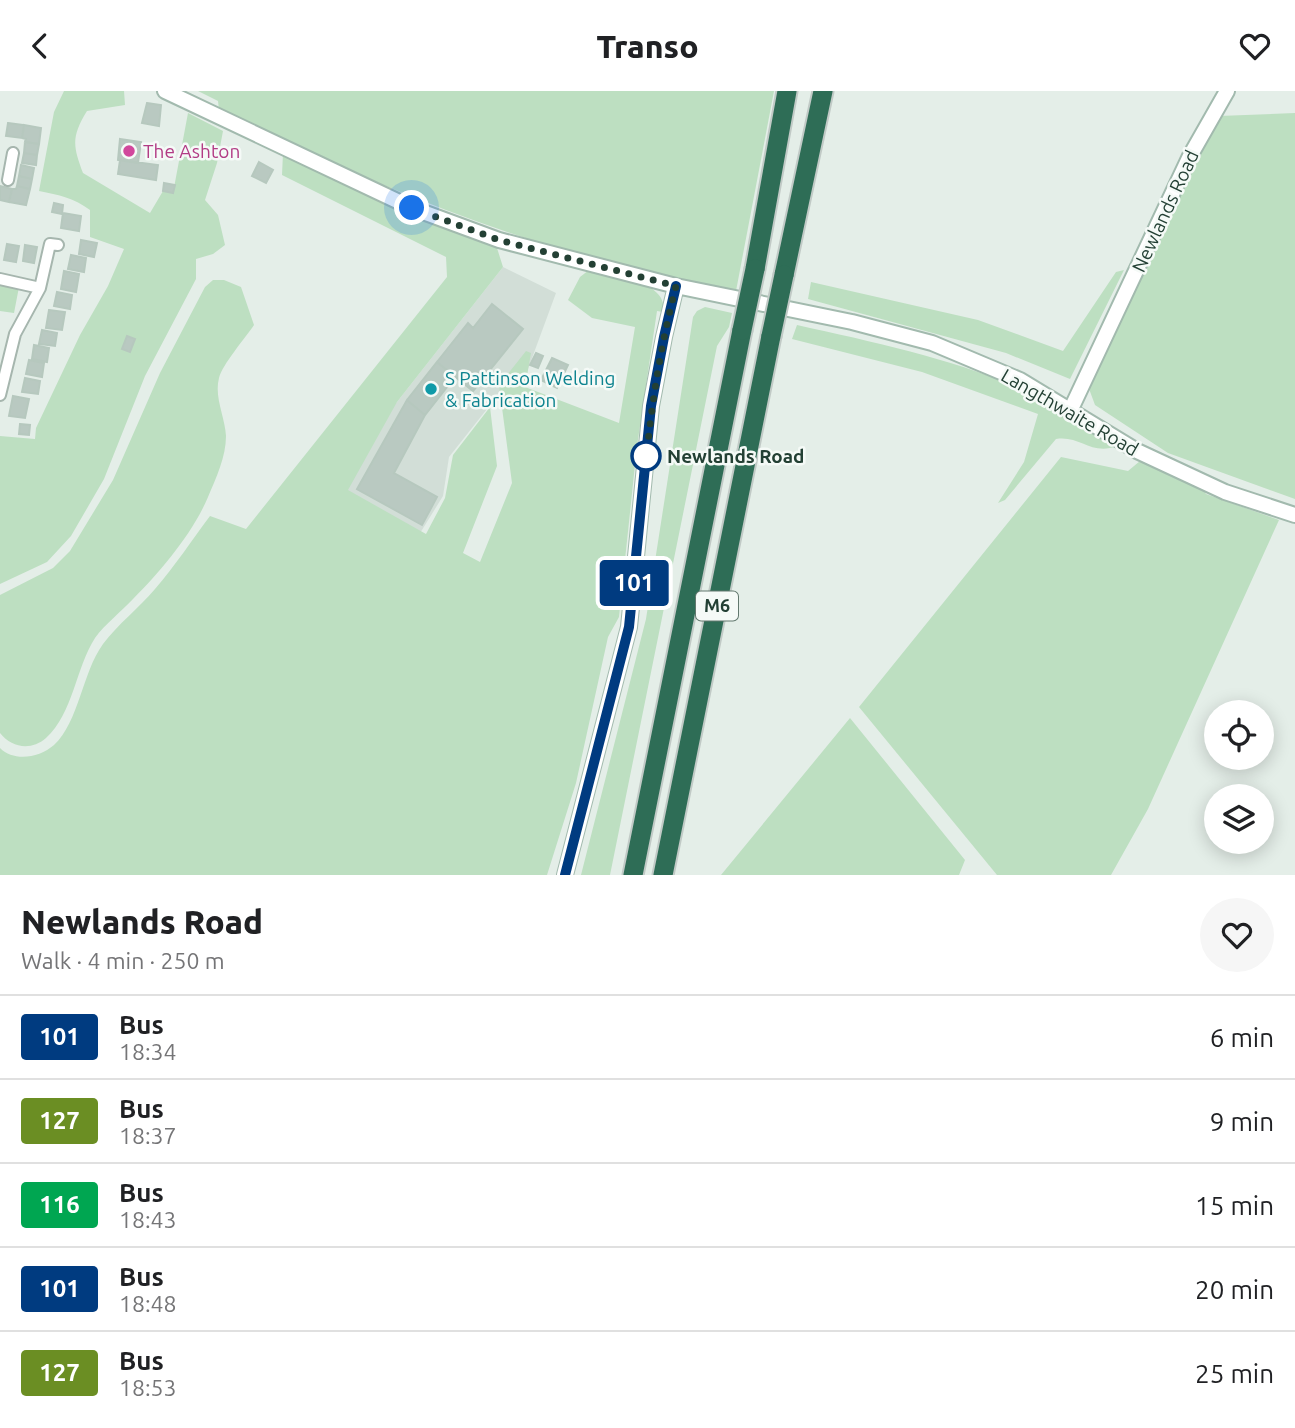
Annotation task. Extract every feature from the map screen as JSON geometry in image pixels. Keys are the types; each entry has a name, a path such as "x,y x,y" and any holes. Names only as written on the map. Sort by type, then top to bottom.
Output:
{"highway":[{"name":"M6","path":"633,875 755,269 787,91"},
{"name":"M6","path":"663,875 823,91"}],"street":[{"name":"Newlands Road","path":"1071,409 1190,156 1227,91"},
{"name":"Langthwaite Road","path":"172,93 425,212 499,240 676,286 852,322 932,343 1020,380 1137,451 1225,492 1295,515"},
{"path":"8,180 5,167 13,153"},
{"path":"0,395 1,378 15,334 40,288 50,244 58,245"},
{"path":"0,279 40,288"},
{"path":"565,875 629,627 651,406 676,286"}],"shaded area":[{"path":"503,267 556,293 518,396 502,390 449,457 443,496 409,551 310,507 397,402"}],"green space":[{"path":"64,91 124,91 125,105 87,111 76,135 77,156 83,173 150,213 163,191 173,193 188,113 223,131 217,163 205,200 218,215 225,245 213,254 196,259 196,279 145,376 104,479 71,536 47,562 0,584 0,436 35,439 36,428 124,249 90,237 90,210 66,197 39,191 54,112"},
{"path":"198,91 774,91 736,291 575,253 483,224 306,151 219,110 218,101"},
{"path":"1295,113 1295,499 1168,453 1095,405 1088,386 1219,116"},
{"path":"283,153 414,216 497,248 503,267 397,402 348,490 426,534 445,498 453,455 490,407 497,466 463,553 480,562 512,483 499,385 526,351 531,353 525,387 619,423 635,327 592,318 568,300 580,277 589,270 623,277 648,286 663,301 663,312 657,311 637,446 619,617 608,637 576,783 547,875 0,875 0,748 12,755 27,757 54,745 69,724 90,669 103,644 149,596 210,516 246,529 447,277 446,257 282,175"},
{"path":"1124,270 1070,379 1006,353 808,299 811,282 978,320 1063,351 1116,272"},
{"path":"213,280 224,280 241,287 254,325 229,359 219,378 218,392 226,444 211,490 194,524 165,564 95,638 55,728 46,738 34,745 16,745 0,733 0,595 53,568 70,551 113,480 160,373 205,287"},
{"path":"0,284 19,287 14,313 0,311"},
{"path":"705,307 732,313 729,327 717,346 610,875 581,875 646,619 693,317"},
{"path":"797,325 898,348 996,378 1067,410 1117,446 1100,449 1072,440 1056,439 1005,500 998,503 1024,462 1038,414 922,372 792,339"},
{"path":"1061,457 1128,471 1140,461 1203,489 1206,494 1279,520 1148,809 1111,875 997,875 859,707"},
{"path":"850,718 965,860 959,875 721,875"}],"building":[{"path":"147,103 161,105 159,126 142,123"},
{"path":"8,123 24,125 22,138 6,136"},
{"path":"24,125 41,128 39,144 25,142 26,139 22,138"},
{"name":"The Ashton","path":"120,139 141,142 138,163 118,160"},
{"path":"25,142 39,144 37,155 24,153"},
{"path":"24,153 37,155 36,165 22,163"},
{"path":"120,160 158,165 156,180 118,174"},
{"path":"259,162 273,170 266,183 252,176"},
{"path":"21,165 34,168 32,179 19,176"},
{"path":"19,176 32,179 30,189 17,186"},
{"path":"164,183 175,185 173,193 163,191"},
{"path":"0,186 12,189 9,202 0,200"},
{"path":"17,186 30,189 26,205 9,202 12,189"},
{"path":"54,203 63,205 62,214 52,212"},
{"path":"63,213 81,216 79,231 61,228"},
{"path":"81,240 97,243 94,257 79,254"},
{"path":"7,244 19,246 16,262 4,260"},
{"path":"25,245 37,247 34,263 23,261"},
{"path":"71,255 86,258 84,272 68,269"},
{"path":"64,271 79,274 76,292 61,289"},
{"path":"57,292 72,295 70,309 54,306"},
{"path":"492,304 523,329 473,391 437,362 468,323 473,328"},
{"path":"49,310 65,312 62,330 46,328"},
{"path":"42,330 57,333 55,346 39,344"},
{"path":"127,336 135,339 130,352 122,349"},
{"path":"34,345 49,348 47,362 32,359"},
{"path":"536,353 543,356 538,368 530,365"},
{"path":"552,358 568,365 557,388 541,380"},
{"path":"29,360 44,363 42,377 26,374"},
{"name":"S Pattinson Welding & Fabrication","path":"437,362 455,377 425,415 407,400"},
{"path":"25,378 40,381 38,394 22,392"},
{"path":"13,396 29,399 25,418 9,416"},
{"path":"407,400 425,415 394,473 437,497 422,525 357,489"},
{"path":"20,424 30,425 29,435 19,434"}],"bus line":[{"name":"101","path":"565,875 629,627 651,406 676,286"}],"place":[{"name":"The Ashton","path":"129,151"},
{"name":"S Pattinson Welding & Fabrication","path":"431,389"},
{"name":"Newlands Road","path":"646,456"}],"route":[{"path":"412,208 499,240 676,286 651,406 646,461 646,456"}]}
